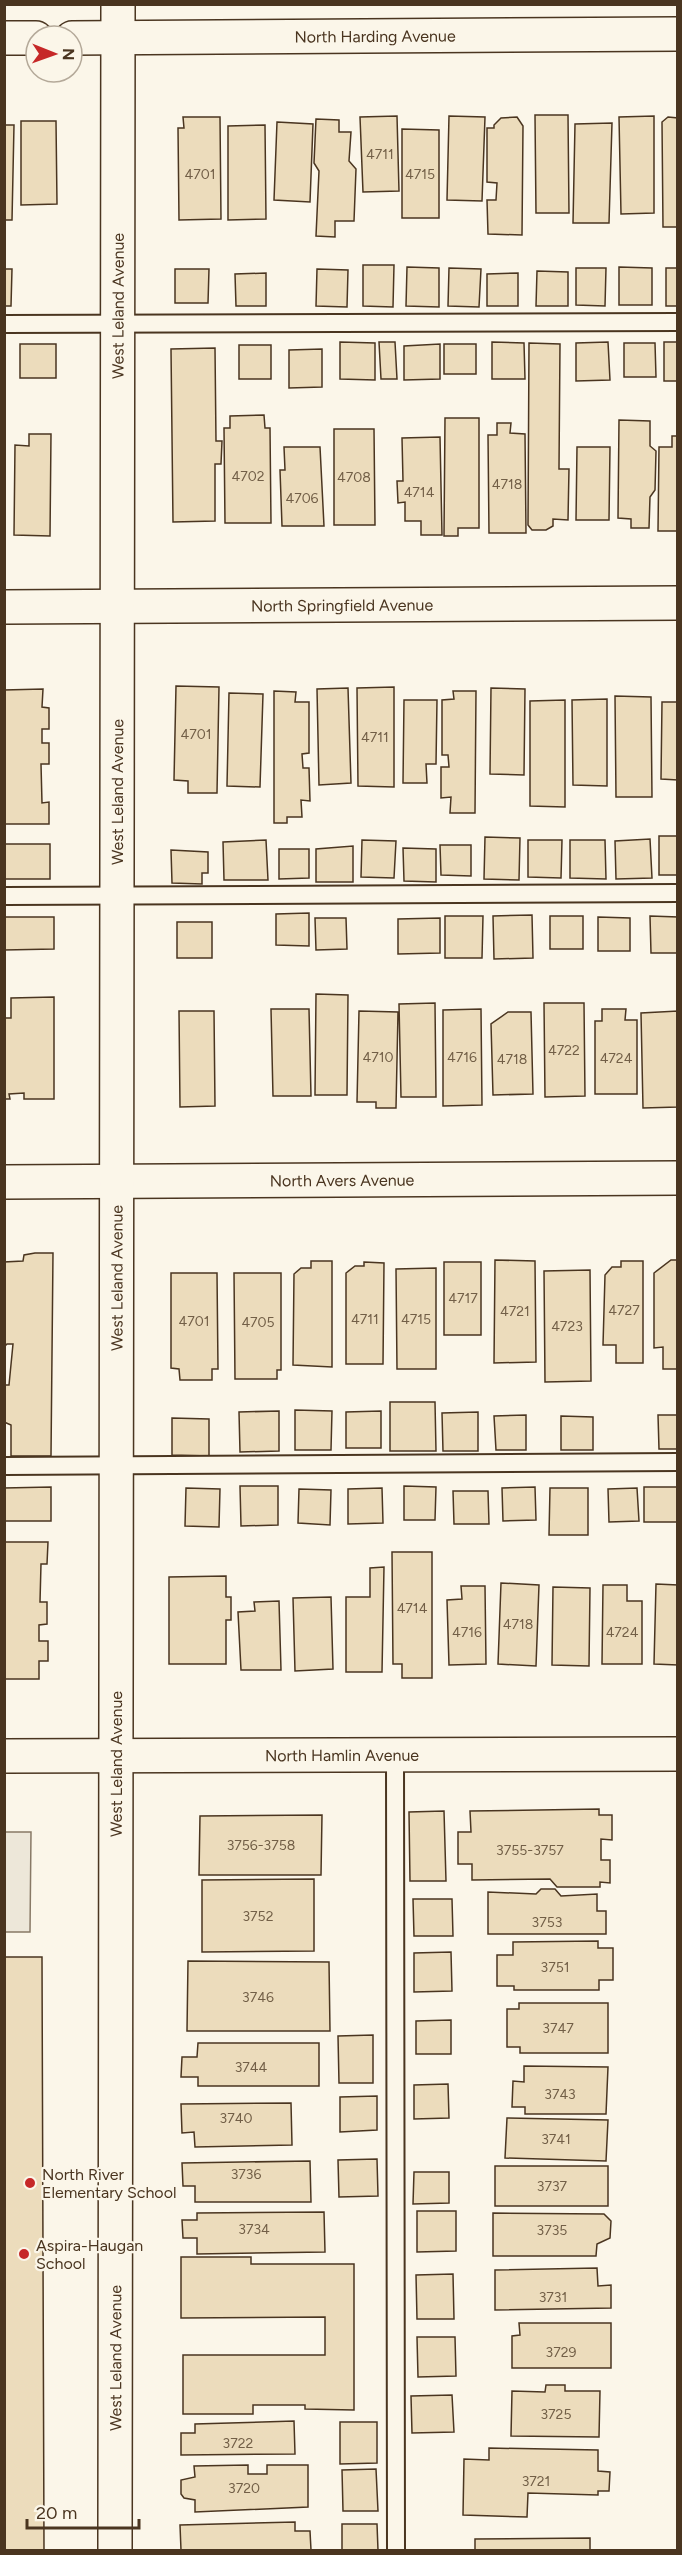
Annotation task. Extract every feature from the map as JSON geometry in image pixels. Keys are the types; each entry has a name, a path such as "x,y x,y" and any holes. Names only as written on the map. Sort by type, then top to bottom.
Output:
{"street":[{"name":"West Leland Avenue","path":"115,2550 118,4"},
{"name":"North Harding Avenue","path":"84,38 678,34"},
{"path":"4,38 24,38"},
{"name":"North Springfield Avenue","path":"4,607 678,603"},
{"name":"North Avers Avenue","path":"4,1182 678,1178"},
{"name":"North Hamlin Avenue","path":"4,1756 678,1754"}],"lane":[{"path":"4,324 678,322"},
{"path":"4,896 678,893"},
{"path":"4,1466 678,1462"},
{"path":"395,1755 396,2550"}],"shaded area":[{"path":"5,1832 31,1832 30,1932 5,1932"}],"building":[{"path":"535,115 568,115 569,213 536,213"},
{"path":"397,116 399,191 363,192 360,117"},
{"path":"449,116 485,117 482,201 447,200"},
{"path":"654,116 654,213 621,214 619,117"},
{"path":"183,117 220,117 221,219 179,220 178,128 184,128"},
{"path":"517,117 523,126 522,235 488,234 487,200 496,200 497,183 487,182 487,128 494,128 501,118"},
{"path":"668,117 678,118 678,227 663,227 662,122"},
{"path":"316,119 339,120 339,132 351,132 349,161 356,169 354,221 335,221 335,237 316,236 319,171 314,163"},
{"path":"21,121 56,121 57,204 21,205"},
{"path":"277,122 313,124 310,202 274,200"},
{"path":"612,123 609,223 573,223 575,124"},
{"path":"4,125 14,125 12,220 4,220"},
{"path":"265,125 266,219 228,220 228,126"},
{"path":"402,129 439,130 439,218 402,218"},
{"path":"363,265 394,265 393,307 363,306"},
{"path":"407,267 439,268 439,307 406,306"},
{"path":"619,267 652,268 652,305 619,305"},
{"path":"449,268 481,269 479,307 448,306"},
{"path":"576,268 606,268 605,306 576,305"},
{"path":"666,268 678,268 678,306 666,306"},
{"path":"4,269 12,269 11,306 4,306"},
{"path":"175,269 209,269 208,303 175,303"},
{"path":"317,269 348,270 347,307 316,306"},
{"path":"537,271 568,272 568,306 536,306"},
{"path":"266,273 266,306 236,306 235,274"},
{"path":"518,273 518,306 487,306 487,274"},
{"path":"340,342 375,343 375,380 340,379"},
{"path":"379,342 395,342 397,379 381,379"},
{"path":"492,342 524,343 525,379 492,379"},
{"path":"608,342 610,380 576,381 576,343"},
{"path":"664,342 678,342 678,381 664,381"},
{"path":"529,343 560,344 559,469 569,469 568,520 553,519 553,526 546,530 532,530 528,525"},
{"path":"624,343 655,343 656,377 624,377"},
{"path":"20,344 56,344 56,378 20,378"},
{"path":"440,344 440,379 404,380 404,346"},
{"path":"444,344 476,344 476,374 444,374"},
{"path":"239,345 271,345 271,379 239,379"},
{"path":"215,348 216,441 222,441 221,464 215,464 215,521 173,522 171,349"},
{"path":"322,349 322,387 289,388 289,350"},
{"path":"264,415 265,428 270,428 271,523 225,523 224,428 230,428 230,416"},
{"path":"445,418 479,418 479,528 458,528 458,536 444,536"},
{"path":"619,420 650,421 650,446 656,451 655,490 650,497 649,528 631,528 631,519 618,518"},
{"path":"497,423 511,423 510,433 525,434 526,533 489,533 488,435 497,435"},
{"path":"334,429 374,429 375,525 334,525"},
{"path":"29,434 51,434 50,536 14,535 15,445 29,446"},
{"path":"672,436 678,436 678,531 658,531 659,447 672,447"},
{"path":"440,437 442,535 421,535 421,521 405,521 405,502 398,503 397,481 403,481 402,438"},
{"path":"284,447 320,447 324,526 282,526 280,470 285,470"},
{"path":"577,447 610,447 609,520 576,520"},
{"path":"176,686 219,687 217,793 188,793 188,781 174,780"},
{"path":"394,687 394,787 358,786 357,688"},
{"path":"348,688 351,783 319,785 317,689"},
{"path":"491,688 525,689 524,775 490,774"},
{"path":"43,689 42,707 49,708 49,729 42,729 42,743 49,743 49,764 41,764 42,803 49,802 49,824 4,824 4,690"},
{"path":"274,691 296,692 295,702 309,702 309,753 302,754 303,768 309,768 310,801 301,800 302,817 287,817 287,823 274,823"},
{"path":"453,691 476,691 475,813 450,813 451,797 441,798 441,767 449,767 448,755 442,755 442,700 454,699"},
{"path":"229,693 263,694 260,787 227,786"},
{"path":"615,696 651,697 652,797 616,797"},
{"path":"607,699 607,786 573,785 572,700"},
{"path":"404,700 437,700 436,764 426,764 427,783 403,783"},
{"path":"565,700 565,807 530,806 530,701"},
{"path":"662,702 678,702 678,780 661,779"},
{"path":"659,836 678,836 678,875 659,875"},
{"path":"485,837 520,838 519,880 484,879"},
{"path":"650,839 652,878 616,879 615,841"},
{"path":"266,840 268,880 224,880 223,842"},
{"path":"362,840 396,841 394,878 361,877"},
{"path":"528,840 562,840 561,878 528,877"},
{"path":"570,840 605,840 606,879 570,878"},
{"path":"4,844 50,844 50,879 4,879"},
{"path":"440,845 471,845 471,876 441,875"},
{"path":"353,846 353,882 316,882 316,849"},
{"path":"403,848 436,849 436,882 404,881"},
{"path":"279,849 309,849 309,878 279,879"},
{"path":"171,850 208,852 208,873 202,873 202,884 172,883"},
{"path":"309,913 309,946 276,945 276,914"},
{"path":"532,915 533,958 494,959 493,916"},
{"path":"445,916 483,916 482,958 445,958"},
{"path":"550,916 583,916 583,949 550,949"},
{"path":"650,916 678,917 678,953 651,953"},
{"path":"4,917 54,917 54,949 4,950"},
{"path":"598,917 630,918 630,951 598,951"},
{"path":"315,918 346,918 347,949 316,950"},
{"path":"440,918 440,953 398,954 398,919"},
{"path":"177,922 212,922 212,958 177,958"},
{"path":"316,994 348,995 347,1095 315,1095"},
{"path":"54,997 54,1099 24,1099 24,1093 9,1094 10,1099 4,1099 4,1018 11,1018 11,998"},
{"path":"435,1003 436,1097 401,1097 399,1004"},
{"path":"544,1003 584,1003 585,1096 545,1097"},
{"path":"271,1009 309,1009 311,1096 273,1096"},
{"path":"481,1009 482,1105 443,1106 443,1010"},
{"path":"602,1009 626,1009 625,1020 637,1020 637,1094 595,1094 595,1021 602,1021"},
{"path":"179,1011 214,1011 215,1106 180,1107"},
{"path":"359,1011 398,1012 396,1108 376,1108 376,1102 357,1102"},
{"path":"678,1011 678,1107 643,1108 641,1013"},
{"path":"508,1012 531,1012 533,1094 493,1095 491,1024"},
{"path":"53,1253 51,1456 11,1456 11,1425 4,1422 4,1385 9,1385 13,1344 7,1344 4,1347 4,1262 23,1261 24,1255"},
{"path":"495,1260 535,1261 536,1362 494,1363"},
{"path":"671,1260 678,1260 678,1369 663,1369 663,1347 654,1348 654,1273"},
{"path":"311,1261 332,1261 332,1367 293,1365 294,1274 301,1268 311,1268"},
{"path":"621,1261 643,1261 643,1363 616,1363 616,1345 603,1345 605,1275 612,1267 621,1267"},
{"path":"364,1262 384,1263 383,1364 346,1364 346,1273 355,1266 364,1266"},
{"path":"444,1262 481,1262 481,1335 444,1335"},
{"path":"436,1268 436,1369 397,1369 396,1269"},
{"path":"590,1270 591,1381 545,1382 544,1271"},
{"path":"171,1273 217,1273 218,1369 212,1369 212,1380 180,1380 179,1369 171,1368"},
{"path":"234,1273 281,1273 281,1370 277,1370 277,1379 235,1379"},
{"path":"390,1402 435,1402 436,1451 390,1451"},
{"path":"295,1410 332,1411 331,1450 295,1450"},
{"path":"279,1411 279,1451 240,1452 239,1412"},
{"path":"381,1411 381,1448 346,1448 346,1412"},
{"path":"478,1412 478,1451 443,1451 442,1413"},
{"path":"526,1415 526,1450 496,1450 494,1416"},
{"path":"658,1415 678,1415 678,1449 659,1449"},
{"path":"561,1416 593,1417 593,1450 561,1450"},
{"path":"172,1418 209,1419 209,1456 172,1455"},
{"path":"240,1486 278,1486 278,1525 241,1526"},
{"path":"404,1486 436,1487 435,1520 404,1520"},
{"path":"51,1487 51,1521 4,1521 4,1488"},
{"path":"535,1487 536,1520 503,1521 502,1488"},
{"path":"644,1487 678,1487 678,1522 644,1522"},
{"path":"186,1488 220,1489 219,1527 185,1526"},
{"path":"382,1488 383,1523 348,1524 348,1489"},
{"path":"550,1488 588,1488 588,1535 549,1535"},
{"path":"637,1488 639,1521 609,1522 608,1489"},
{"path":"299,1489 331,1490 330,1525 298,1523"},
{"path":"453,1491 488,1491 489,1524 454,1524"},
{"path":"4,1542 48,1542 47,1564 41,1564 40,1602 47,1602 47,1624 39,1625 39,1641 48,1641 48,1661 39,1661 39,1679 4,1679"},
{"path":"392,1552 432,1552 432,1678 402,1678 402,1664 393,1664"},
{"path":"384,1567 382,1672 346,1672 346,1597 370,1597 370,1568"},
{"path":"226,1576 226,1597 231,1597 231,1620 226,1620 226,1664 169,1664 169,1577"},
{"path":"501,1583 539,1585 536,1666 498,1664"},
{"path":"656,1584 678,1585 678,1665 654,1664"},
{"path":"603,1585 627,1585 627,1601 642,1601 642,1664 602,1664"},
{"path":"461,1586 485,1586 486,1664 449,1665 447,1600 462,1599"},
{"path":"553,1587 590,1588 589,1666 552,1665"},
{"path":"331,1597 333,1669 295,1671 293,1598"},
{"path":"279,1601 281,1670 241,1670 238,1612 255,1611 254,1602"},
{"path":"599,1809 599,1815 612,1815 612,1840 601,1839 601,1860 610,1860 610,1883 600,1882 600,1887 557,1887 550,1879 472,1880 472,1864 458,1864 458,1832 471,1832 470,1811"},
{"path":"444,1811 446,1881 410,1881 409,1812"},
{"path":"322,1815 321,1875 199,1875 200,1816"},
{"path":"314,1879 314,1951 202,1952 202,1880"},
{"path":"541,1889 555,1889 561,1896 597,1894 597,1911 606,1911 606,1934 488,1934 488,1892 536,1894"},
{"path":"413,1899 452,1899 453,1936 414,1936"},
{"path":"598,1941 598,1948 613,1948 613,1980 599,1980 599,1990 514,1990 514,1986 497,1986 497,1955 513,1955 513,1942"},
{"path":"451,1952 452,1991 414,1992 414,1953"},
{"name":"North River Elementary School","path":"4,1957 42,1957 44,2550 4,2550"},
{"path":"188,1961 329,1962 330,2031 187,2031"},
{"path":"519,2003 608,2003 608,2053 520,2053 520,2047 507,2047 507,2009 519,2009"},
{"path":"451,2020 451,2054 416,2054 416,2021"},
{"path":"373,2035 373,2083 339,2083 338,2036"},
{"path":"198,2043 319,2043 319,2086 198,2086 198,2077 181,2077 182,2057 197,2057"},
{"path":"524,2066 608,2067 606,2114 525,2114 525,2107 512,2107 513,2081 524,2082"},
{"path":"448,2084 449,2118 414,2119 414,2085"},
{"path":"377,2096 377,2130 340,2132 340,2097"},
{"path":"291,2103 292,2145 195,2147 194,2132 182,2133 181,2104"},
{"path":"507,2118 608,2120 606,2161 505,2158"},
{"path":"377,2159 378,2196 339,2197 338,2160"},
{"path":"310,2161 311,2202 195,2202 195,2186 183,2186 182,2163"},
{"path":"495,2166 608,2166 608,2206 495,2206"},
{"path":"414,2172 449,2172 449,2203 413,2204"},
{"path":"417,2211 456,2211 456,2251 417,2252"},
{"path":"324,2212 325,2252 197,2254 197,2238 183,2238 182,2220 197,2220 197,2213"},
{"path":"493,2213 604,2214 611,2221 610,2238 597,2244 596,2256 493,2256"},
{"path":"181,2257 251,2257 251,2264 354,2264 354,2410 305,2409 305,2405 253,2405 253,2414 183,2414 183,2355 325,2355 325,2317 181,2318"},
{"path":"597,2268 598,2286 611,2285 611,2308 495,2310 495,2270"},
{"path":"453,2274 454,2319 417,2319 416,2275"},
{"path":"519,2323 611,2323 611,2368 512,2368 512,2336 520,2335"},
{"path":"417,2337 455,2337 456,2376 418,2377"},
{"path":"546,2385 565,2385 565,2391 600,2391 599,2437 511,2436 512,2391 545,2392"},
{"path":"452,2395 454,2432 412,2433 411,2396"},
{"path":"294,2421 295,2454 181,2455 181,2433 195,2433 195,2424"},
{"path":"340,2422 377,2422 377,2463 340,2464"},
{"path":"489,2448 598,2450 598,2471 610,2472 609,2491 598,2491 598,2495 528,2493 527,2517 463,2515 464,2459 489,2460"},
{"path":"248,2465 248,2474 267,2474 267,2465 308,2465 308,2507 195,2512 195,2500 184,2498 181,2494 181,2480 195,2477 194,2466"},
{"path":"376,2469 378,2511 343,2511 342,2470"},
{"path":"295,2522 295,2531 310,2531 311,2550 181,2550 180,2525"},
{"path":"342,2524 377,2524 378,2550 342,2550"},
{"path":"590,2538 590,2550 475,2550 475,2539"}],"place":[{"name":"North River Elementary School","path":"30,2183"},
{"name":"Aspira-Haugan School","path":"24,2254"}]}
